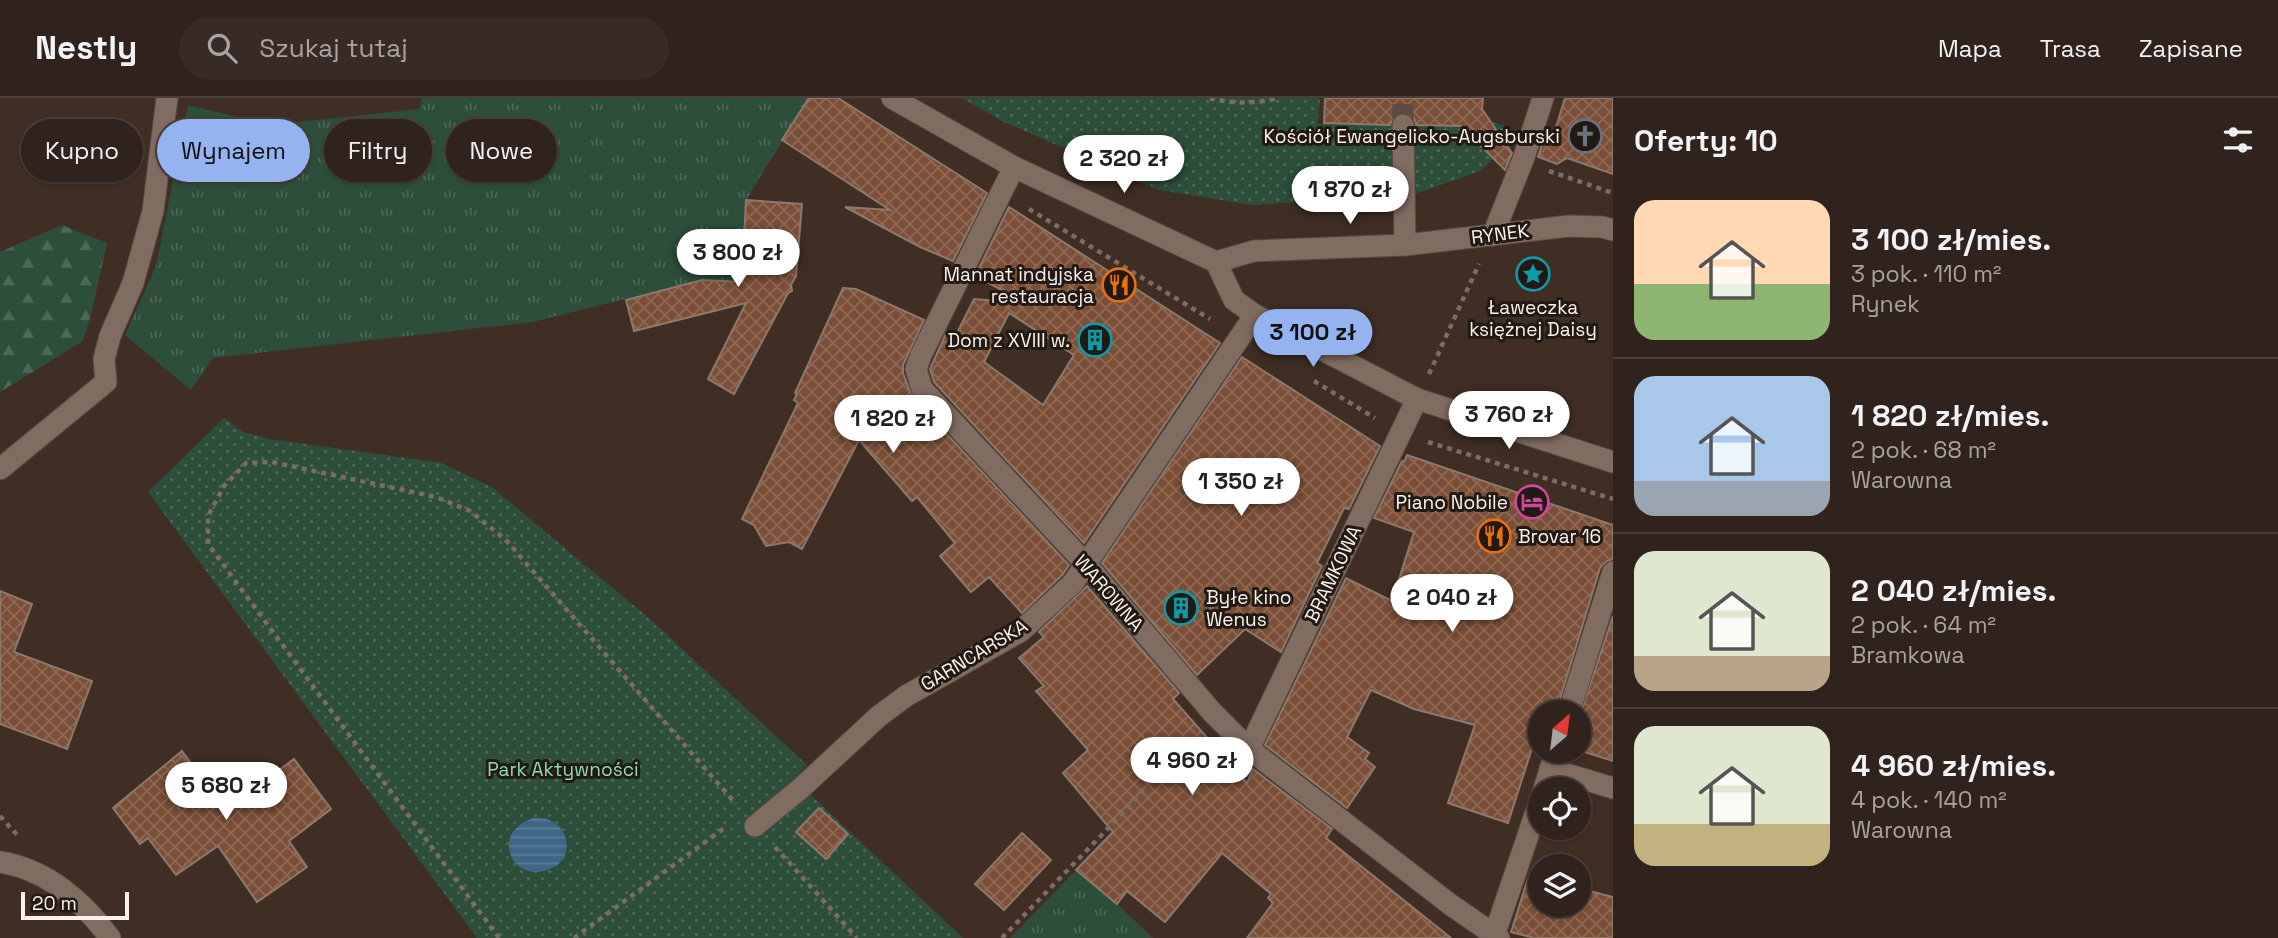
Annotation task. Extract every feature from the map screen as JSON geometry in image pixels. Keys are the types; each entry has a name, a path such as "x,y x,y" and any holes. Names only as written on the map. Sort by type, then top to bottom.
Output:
{"street":[{"path":"0,469 106,382 104,359 110,336 133,284 153,211 167,98"},
{"path":"892,98 1014,167 1216,262 1234,300 1255,315 1417,399 1613,462"},
{"path":"1493,235 1522,162 1543,98"},
{"path":"1403,125 1405,245"},
{"name":"WAROWNA","path":"1014,167 921,355 916,369 922,389 1086,565 1212,712 1249,749 1496,937"},
{"name":"RYNEK","path":"1216,262 1254,251 1405,245 1569,226 1613,230"},
{"name":"GARNCARSKA","path":"750,819 800,789 879,716 906,696 1021,631 1073,583 1255,315"},
{"name":"BRAMKOWA","path":"1249,749 1417,399"},
{"path":"1573,700 1613,572"},
{"path":"1550,770 1613,788"},
{"path":"1496,937 1528,837"},
{"path":"0,862 17,864 47,878 84,907 110,938"}],"path":[{"path":"1212,98 1262,103 1277,98"},
{"path":"1522,162 1613,193"},
{"path":"1417,399 1493,235"},
{"path":"499,938 208,544 208,516 224,486 246,463 272,462 436,497 470,511 505,539 857,938"},
{"path":"1002,938 1120,816 1164,765"},
{"path":"574,938 750,819"}],"green space":[{"path":"422,98 809,98 746,200 742,282 702,280 532,322 213,358 191,390 125,335 156,266 173,182 310,182 310,121 324,119 324,182 432,182 432,119 326,119 419,109"},
{"path":"962,98 1320,98 1318,124 1465,126 1470,135 1489,121 1511,128 1495,157 1480,171 1415,194 1252,205 1159,190 1000,120"},
{"path":"188,105 246,119 185,119"},
{"path":"62,225 107,243 83,341 0,392 0,252"},
{"name":"Park Aktywności","path":"224,418 243,432 270,439 442,463 493,488 651,620 807,765 792,781 812,796 963,938 477,938 148,492"},
{"path":"1076,870 1117,904 1153,938 1010,938"}],"water":[{"path":"534,818 555,823 562,830 567,848 557,865 534,872 523,869 515,862 509,843 512,833 520,824"}],"building":[{"path":"809,98 838,98 987,193 953,261 920,247 845,207 890,210 782,140"},
{"path":"1325,98 1483,98 1482,109 1512,153 1505,170 1461,126 1416,125 1414,118 1403,112 1396,114 1390,125 1324,123"},
{"name":"Kościół Ewangelicko-Augsburski","path":"1565,98 1613,98 1613,174 1567,158 1557,164 1538,157 1544,138 1554,134"},
{"path":"746,200 802,204 796,276 791,285 792,291 788,293 734,394 708,379 746,303 634,331 626,300 702,280 742,282"},
{"path":"1009,207 1220,343 1084,543 934,382 930,369 947,331 956,335 974,299 1026,303 983,280 985,276 977,272","holes":["1009,313 1074,355 1043,405 984,362"]},
{"path":"843,288 856,289 924,320 903,365 903,373 912,397 1069,565 1022,613 989,577 971,592 940,556 955,543 917,497 912,501 859,440 802,549 789,542 766,546 754,525 742,519 798,403 794,400 797,394 795,393"},
{"path":"1242,357 1380,446 1349,509 1344,508 1317,563 1322,566 1281,652 1245,629 1197,675 1102,563"},
{"path":"1407,455 1613,525 1613,559 1600,568 1560,700 1528,700 1528,761 1508,823 1448,803 1475,725 1414,709 1371,690 1347,737 1369,753 1365,759 1375,767 1347,808 1265,745 1346,578 1392,601 1414,532 1374,518 1402,461 1404,462"},
{"path":"1087,586 1179,693 1173,699 1247,783 1253,769 1332,829 1326,838 1451,938 1247,938 1273,903 1268,898 1271,894 1222,853 1165,922 1127,891 1117,904 1076,870 1113,832 1063,773 1088,750 1036,691 1044,686 1019,658 1044,637 1039,632"},
{"path":"0,591 32,604 14,652 92,681 67,749 0,724"},
{"path":"1613,616 1613,761 1591,754 1591,700 1585,700"},
{"path":"182,751 226,810 294,759 331,809 289,841 307,867 257,902 218,846 176,875 148,838 140,844 113,808"},
{"path":"819,808 848,834 826,859 796,832"},
{"path":"1022,833 1051,860 1004,910 975,884"},
{"path":"1528,878 1528,917 1591,917 1591,891 1613,897 1613,938 1534,938 1511,932"}],"tunnel":[{"path":"1403,98 1403,125"}],"place":[{"name":"Kościół Ewangelicko-Augsburski","path":"1585,136"},
{"name":"Ławeczka księżnej Daisy","path":"1533,274"},
{"name":"Mannat indyjska restauracja","path":"1119,285"},
{"name":"Dom z XVIII w.","path":"1095,340"},
{"name":"Piano Nobile","path":"1532,502"},
{"name":"Brovar 16","path":"1494,536"},
{"name":"Byłe kino Wenus","path":"1181,608"}]}
